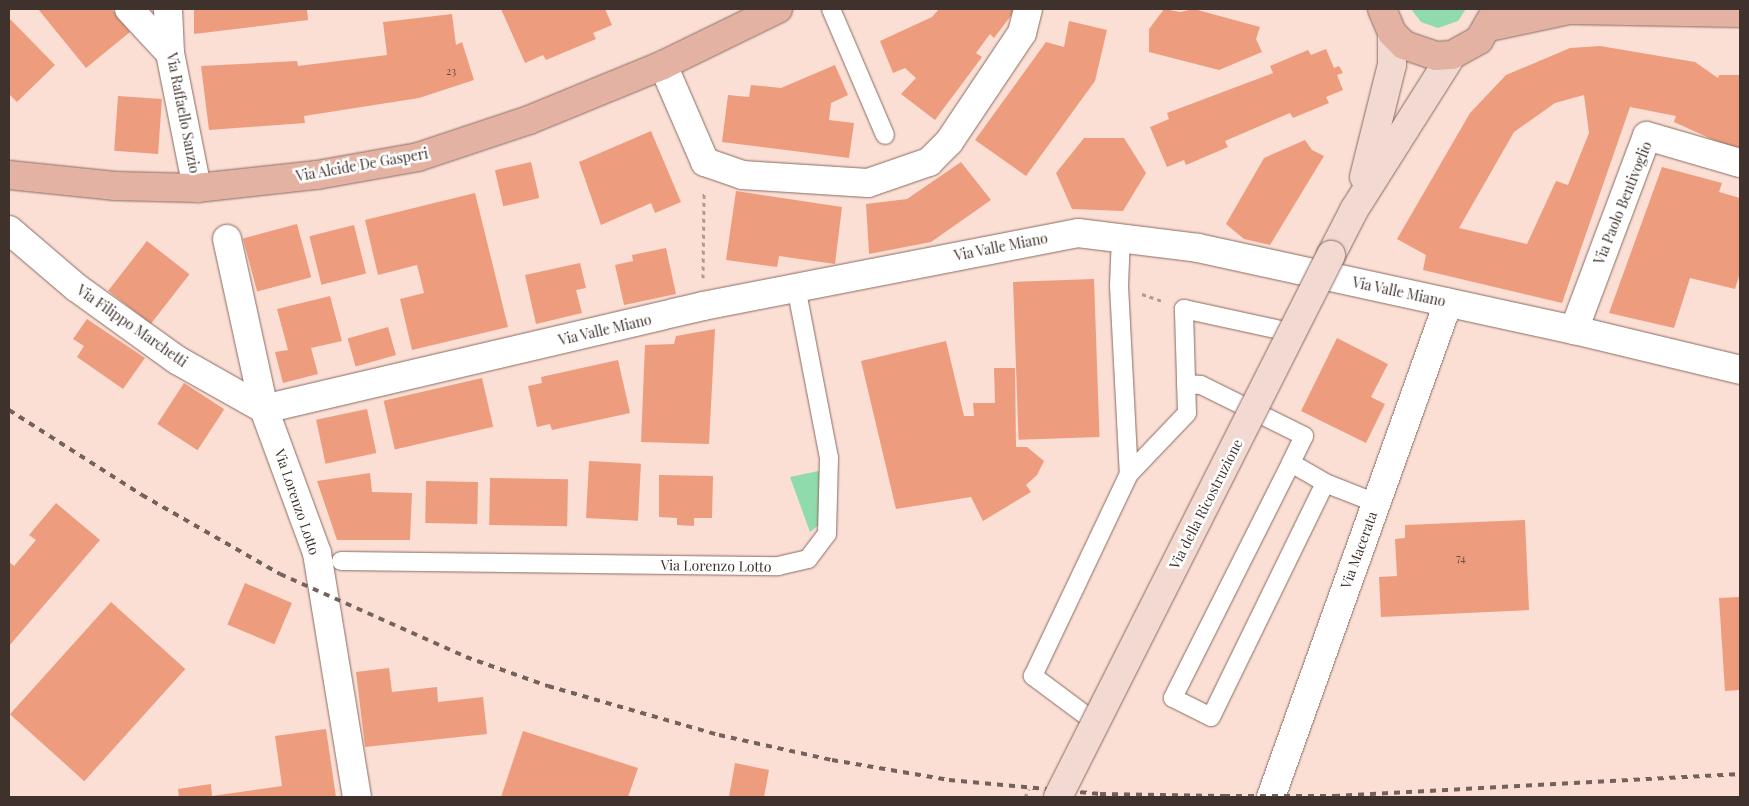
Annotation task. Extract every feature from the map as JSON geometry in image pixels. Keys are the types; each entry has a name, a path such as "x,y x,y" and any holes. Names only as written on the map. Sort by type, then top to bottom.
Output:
{"main road":[{"name":"Via Alcide De Gasperi","path":"9,176 115,186 197,188 317,175 418,157 529,120 663,65 778,9"},
{"path":"1361,9 1387,22 1420,54 1452,55 1479,40 1492,18 1570,10 1724,11"},
{"name":"Via della Ricostruzione","path":"1354,210 1392,65 1387,22"},
{"name":"Via della Ricostruzione","path":"1058,797 1354,210 1452,55"}],"street":[{"path":"129,9 170,53"},
{"name":"Via Raffaello Sanzio","path":"168,9 170,53 197,188"},
{"path":"663,65 705,162 742,175 868,183 929,162 968,120 1022,33 1028,9"},
{"name":"Via Paolo Bentivoglio","path":"1574,330 1647,136 1740,163"},
{"name":"Via Filippo Marchetti","path":"9,230 77,288 177,360 264,410"},
{"name":"Via Valle Miano","path":"264,410 703,306 1060,236 1121,236 1198,248 1574,330 1740,370"},
{"name":"Via Lorenzo Lotto","path":"227,239 264,410 317,553 357,797"},
{"name":"Via Macerata","path":"1271,797 1448,303"}],"lane":[{"path":"831,9 885,135"},
{"path":"1121,236 1119,286 1129,474"},
{"name":"Via Lorenzo Lotto","path":"341,561 778,566 808,559 827,534 829,458 796,287"},
{"path":"1253,411 1096,724 1033,676 1129,474 1187,413 1184,309 1285,331"},
{"path":"1186,384 1201,385 1304,436 1173,698 1211,717 1326,483"},
{"path":"1291,463 1326,483 1376,504"}],"path":[{"path":"703,306 705,162"},
{"path":"1119,286 1184,309"}],"green space":[{"path":"1411,9 1466,9 1458,21 1438,28 1421,22"},
{"path":"823,470 825,520 810,532 790,477"}],"building":[{"path":"38,9 112,9 130,32 86,68"},
{"path":"194,9 307,9 308,20 194,34"},
{"path":"501,9 605,9 612,25 593,33 596,39 546,60 543,55 525,63"},
{"path":"939,9 1016,9 994,38 990,34 976,53 982,57 935,120 901,94 916,78 905,68 893,73 880,41 932,17"},
{"path":"1164,9 1180,12 1194,9 1260,27 1256,39 1262,52 1219,70 1149,52 1149,29"},
{"path":"452,14 456,45 462,42 474,80 419,98 304,116 305,123 209,130 201,66 297,61 298,66 387,55 383,22"},
{"path":"9,18 55,65 17,102 9,94"},
{"path":"1069,21 1107,30 1095,81 1026,176 975,140 1046,42 1064,47"},
{"path":"1600,46 1695,62 1718,78 1719,75 1740,75 1740,152 1674,122 1676,116 1630,107 1562,303 1423,270 1426,255 1397,239 1470,113 1506,75 1570,48","holes":["1584,95 1589,133 1568,185 1556,181 1527,244 1459,228 1514,132 1555,103"]},
{"path":"1326,49 1334,68 1339,66 1343,73 1337,75 1343,90 1326,97 1329,103 1293,118 1290,113 1225,141 1228,147 1186,165 1184,160 1167,167 1150,127 1169,119 1167,113 1273,73 1270,66 1308,50 1311,55"},
{"path":"835,65 848,95 831,103 829,120 854,123 849,158 722,142 728,95 749,97 751,85 781,88"},
{"path":"118,96 162,99 158,154 114,151"},
{"path":"651,131 681,202 655,213 651,203 601,225 579,162"},
{"path":"1084,138 1124,138 1146,173 1123,211 1072,209 1056,173"},
{"path":"1305,140 1312,150 1324,156 1270,245 1244,239 1226,224 1264,158"},
{"path":"531,162 539,198 503,206 495,170"},
{"path":"961,162 991,200 931,242 869,254 866,204 907,199"},
{"path":"1662,167 1722,183 1719,192 1740,198 1740,273 1735,289 1690,278 1674,328 1609,313"},
{"path":"736,191 842,207 835,264 779,256 777,267 726,260"},
{"path":"475,193 508,327 412,350 400,299 424,293 417,265 378,275 365,220"},
{"path":"297,224 311,277 257,292 243,238"},
{"path":"354,225 366,274 321,285 309,236"},
{"path":"147,241 190,274 151,324 108,291"},
{"path":"666,248 676,294 624,305 615,265 633,261 632,255"},
{"path":"580,263 586,288 576,290 582,313 536,324 525,275"},
{"path":"1094,279 1100,437 1019,440 1013,282"},
{"path":"330,296 342,341 311,348 318,374 283,383 275,352 288,350 277,309"},
{"path":"87,319 145,358 123,389 77,357 84,346 73,339"},
{"path":"388,327 396,355 356,366 348,339"},
{"path":"715,329 709,444 641,442 645,345 674,344 676,336"},
{"path":"1337,338 1388,364 1371,397 1385,404 1366,443 1301,411"},
{"path":"946,341 964,416 974,416 973,403 995,403 994,368 1015,368 1016,447 1027,447 1044,461 1037,475 1026,485 1031,492 983,521 971,497 896,509 861,361"},
{"path":"618,360 630,413 552,430 550,424 537,427 528,386 542,383 541,377"},
{"path":"482,378 493,427 395,449 384,401"},
{"path":"184,383 224,409 198,450 157,424"},
{"path":"367,409 376,453 325,464 316,420"},
{"path":"589,461 641,464 638,521 586,518"},
{"path":"370,473 372,492 412,493 410,540 337,540 317,481"},
{"path":"659,475 713,476 712,518 694,518 694,526 677,525 677,518 659,517"},
{"path":"490,478 568,479 567,526 489,525"},
{"path":"426,481 478,482 477,524 425,523"},
{"path":"56,503 100,540 9,646 9,562 14,566 36,540 29,535"},
{"path":"1525,520 1529,610 1381,617 1379,577 1397,576 1395,539 1405,538 1405,525"},
{"path":"245,583 292,603 274,644 227,624"},
{"path":"1740,597 1740,690 1725,691 1719,598"},
{"path":"111,602 185,669 84,781 10,714"},
{"path":"389,668 392,692 437,687 438,702 483,697 487,734 365,747 356,672"},
{"path":"326,729 336,797 179,797 178,789 211,784 212,796 282,786 275,736"},
{"path":"523,731 638,768 628,797 501,797"},
{"path":"735,763 769,770 764,797 729,797"}],"railway":[{"path":"9,410 142,495 280,574 466,657 548,686 719,735 832,760 949,780 1100,794 1224,796 1334,796 1740,774"}]}
